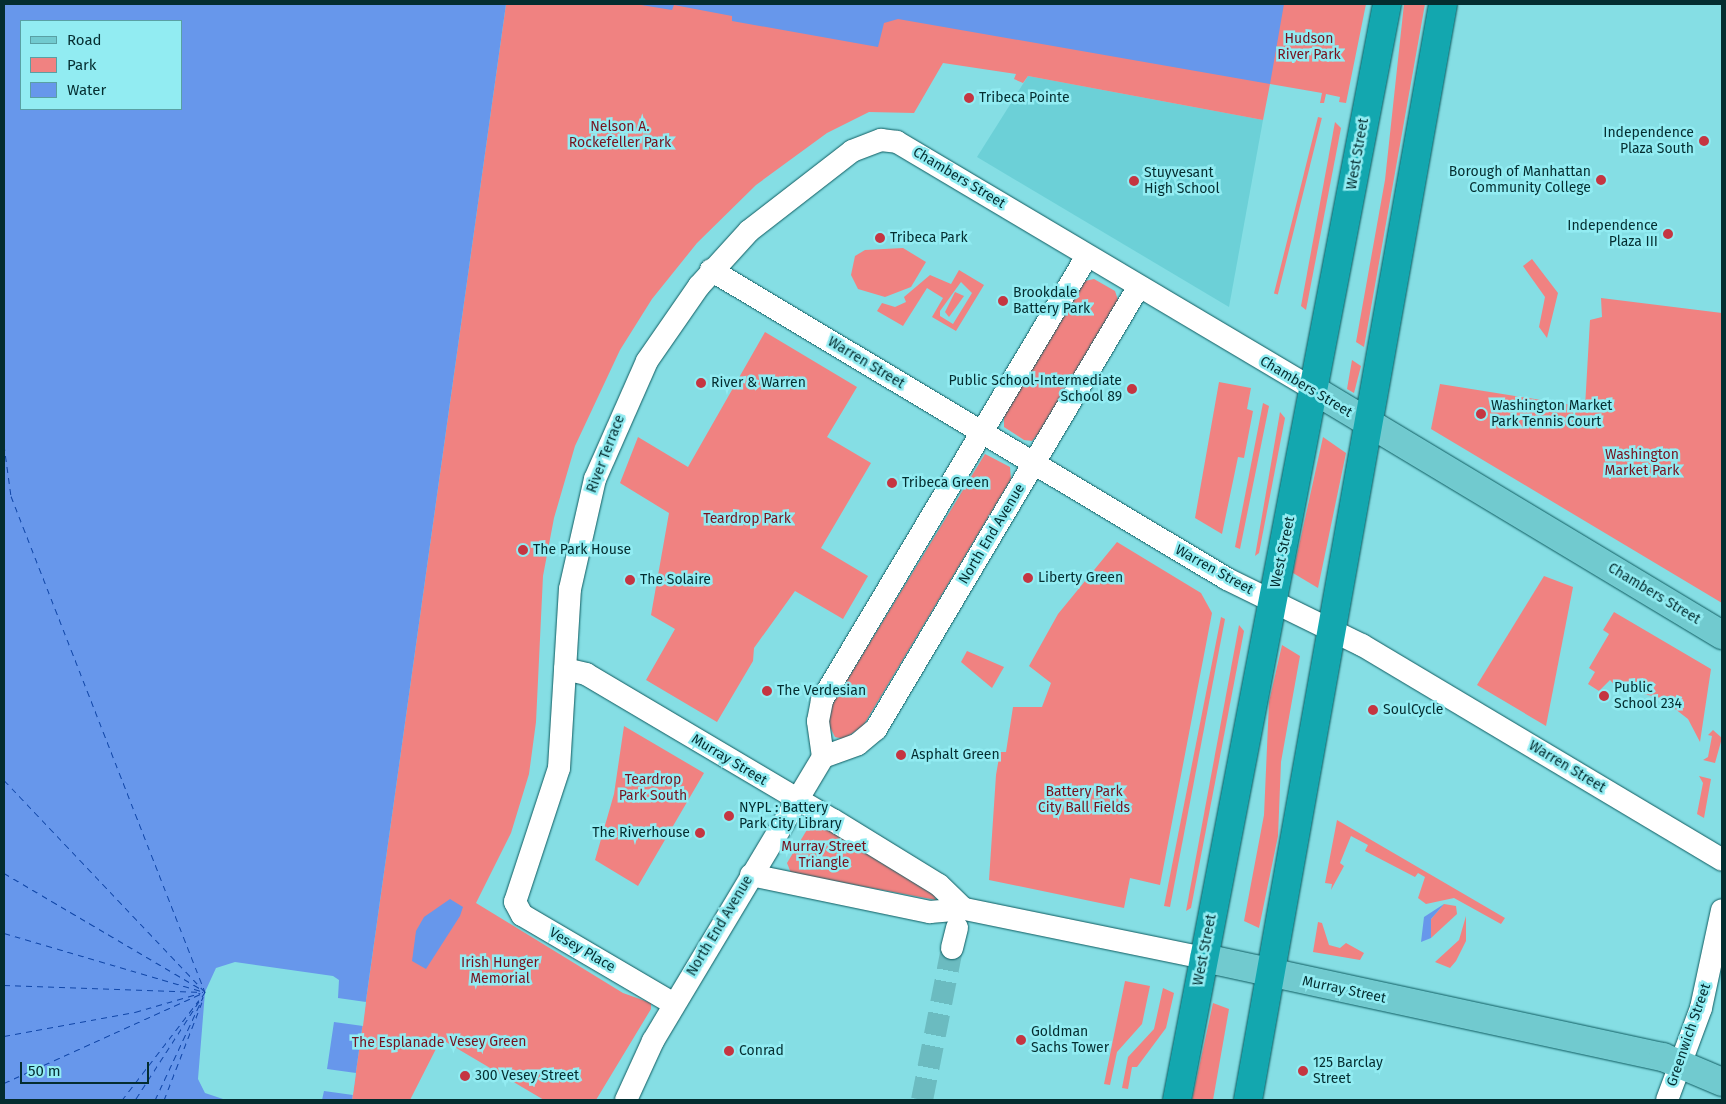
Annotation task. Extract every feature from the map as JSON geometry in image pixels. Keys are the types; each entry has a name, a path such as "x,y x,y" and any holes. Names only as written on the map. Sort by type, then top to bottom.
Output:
{"highway":[{"name":"West Street","path":"1176,1100 1314,390 1386,4"},
{"path":"1248,1100 1332,630 1371,425 1443,4"}],"main road":[{"name":"Chambers Street","path":"1314,390 1722,635"},
{"name":"Murray Street","path":"1204,958 1681,1063 1722,1082"}],"street":[{"name":"Chambers Street","path":"890,140 1314,390"},
{"name":"River Terrace","path":"521,881 559,768 574,561 598,468 647,362 711,270 772,210 829,166 868,144 890,140"},
{"path":"823,757 818,721 822,700 980,432 1087,256"},
{"name":"Warren Street","path":"711,270 1034,464 1272,602 1332,630 1722,860"},
{"name":"North End Avenue","path":"624,1099 674,1004 750,875 823,757 858,744 876,729 1139,286"},
{"name":"Murray Street","path":"565,669 586,674 939,885 957,928"},
{"name":"Murray Street","path":"750,875 783,885 930,912 957,928 1204,958"},
{"name":"Vesey Place","path":"521,881 515,902 522,914 674,1004"},
{"name":"Greenwich Street","path":"1667,1100 1708,982 1722,910"}],"shaded area":[{"name":"Stuyvesant High School","path":"1028,76 1263,120 1229,307 977,157"}],"green space":[{"name":"Nelson A. Rockefeller Park","path":"506,4 1366,4 1346,103 1339,102 1340,97 1326,94 1324,103 1320,103 1322,93 1270,84 1263,120 1028,76 1023,83 1014,79 1016,74 943,63 914,113 869,112 827,133 756,185 697,243 652,299 620,350 575,446 554,518 543,576 536,722 529,774 511,833 476,903 623,993 651,1003 651,1009 596,1100 544,1100 441,1039 410,1100 352,1100"},
{"path":"1404,4 1425,4 1364,347 1356,342 1385,180"},
{"path":"1318,117 1322,118 1278,295 1274,294"},
{"path":"1335,122 1341,128 1306,310 1301,306"},
{"path":"903,248 926,262 911,287 885,297 858,289 851,275 855,256 865,250"},
{"path":"1532,259 1558,293 1547,338 1539,327 1545,297 1523,266"},
{"path":"959,270 984,285 956,331 932,317 943,298 927,288 903,326 877,311 882,303 895,307 906,302 904,297 930,275 951,284","holes":["961,282 972,293 953,324 940,316 940,311"]},
{"path":"1094,279 1115,291 1118,300 1039,433 1032,441 1024,440 1004,427 1004,415 1085,281"},
{"path":"955,292 964,296 949,317 945,312"},
{"name":"Washington Market Park","path":"1601,298 1722,313 1722,603 1431,429 1440,384 1585,407 1590,320 1602,317"},
{"name":"Teardrop Park","path":"765,332 857,387 827,437 871,463 821,548 868,576 843,619 795,591 754,648 753,661 717,722 646,680 675,629 651,615 669,513 620,483 638,437 688,467"},
{"path":"1352,360 1361,366 1354,393 1347,389"},
{"path":"1219,382 1251,388 1247,409 1253,411 1244,458 1238,457 1222,534 1195,518"},
{"path":"1263,403 1269,406 1240,549 1235,547"},
{"path":"1280,412 1285,418 1259,553 1255,556"},
{"path":"1323,437 1346,453 1318,588 1293,573"},
{"path":"985,454 1010,467 1011,479 863,726 844,739 835,737 827,721 830,708"},
{"name":"Battery Park City Ball Fields","path":"1117,542 1201,593 1212,613 1160,885 1130,878 1124,908 989,880 996,775 1000,752 1006,752 1013,707 1042,707 1051,683 1029,666 1058,614"},
{"path":"1544,576 1573,587 1546,726 1477,685"},
{"path":"1614,612 1711,669 1700,742 1688,719 1661,698 1617,688 1610,680 1599,691 1588,684 1595,672 1589,668 1609,634 1603,630"},
{"path":"1221,617 1225,619 1170,907 1164,906"},
{"path":"1239,625 1244,631 1191,908 1186,911"},
{"path":"1282,645 1300,656 1281,762 1278,836 1259,928 1244,921 1264,815 1269,702"},
{"path":"967,651 1004,667 992,688 961,662"},
{"name":"Teardrop Park South","path":"624,726 704,773 638,886 595,860 614,794"},
{"path":"1713,730 1722,738 1715,763 1703,760 1708,757 1712,736 1708,735"},
{"path":"1699,776 1711,779 1704,818 1697,814 1703,783"},
{"path":"1337,820 1505,918 1501,924 1454,898 1426,904 1418,898 1425,877 1418,873 1415,877 1365,851 1368,845 1351,836 1340,863 1344,866 1331,890 1332,884 1325,883"},
{"name":"Murray Street Triangle","path":"818,823 934,892 936,900 791,873 787,863 808,828"},
{"path":"1444,904 1456,906 1457,914 1431,938 1431,919"},
{"path":"1466,916 1466,941 1456,961 1450,968 1435,962 1459,940"},
{"path":"1318,922 1322,923 1329,945 1340,948 1346,943 1364,953 1360,960 1313,952"},
{"path":"1125,981 1150,986 1142,1024 1117,1052 1110,1085 1104,1084"},
{"path":"1163,988 1174,993 1166,1028 1137,1067 1132,1067 1128,1089 1122,1088 1128,1057 1154,1029"},
{"path":"1213,1003 1229,1009 1213,1100 1192,1100"}],"water":[{"path":"4,4 506,4 352,1100 4,1100"},
{"name":"Hudson River Park","path":"635,4 1284,4 1270,84 898,19 884,23 878,47 732,21 732,16 674,5 672,10"},
{"path":"450,899 463,907 460,916 426,969 412,961 416,931 424,917"},
{"path":"1444,904 1431,919 1431,938 1421,942 1424,917"}],"pier":[{"path":"235,962 333,976 339,980 338,998 366,1002 363,1026 334,1022 327,1069 356,1073 353,1095 324,1091 322,1100 226,1100 205,1093 198,1079 205,992 216,968"}],"ferry route":[{"path":"4,445 11,496 205,992"},
{"path":"4,780 205,992 135,1100"},
{"path":"4,873 203,990"},
{"path":"4,933 205,992"},
{"path":"4,985 203,992"},
{"path":"4,1083 205,992"},
{"path":"4,1036 135,1012 200,993"},
{"path":"155,1100 203,997"},
{"path":"122,1100 199,1000"},
{"path":"164,1100 202,1002"}],"tunnel":[{"path":"922,1100 952,948"}],"place":[{"name":"Tribeca Pointe","path":"969,98"},
{"name":"Independence Plaza South","path":"1704,141"},
{"name":"Borough of Manhattan Community College","path":"1601,180"},
{"name":"Stuyvesant High School","path":"1134,181"},
{"name":"Independence Plaza III","path":"1668,234"},
{"name":"Tribeca Park","path":"880,238"},
{"name":"Brookdale Battery Park","path":"1003,301"},
{"name":"River & Warren","path":"701,383"},
{"name":"Public School-Intermediate School 89","path":"1132,389"},
{"name":"Washington Market Park Tennis Court","path":"1481,414"},
{"name":"Tribeca Green","path":"892,483"},
{"name":"The Park House","path":"523,550"},
{"name":"Liberty Green","path":"1028,578"},
{"name":"The Solaire","path":"630,580"},
{"name":"The Verdesian","path":"767,691"},
{"name":"Public School 234","path":"1604,696"},
{"name":"SoulCycle","path":"1373,710"},
{"name":"Asphalt Green","path":"901,755"},
{"name":"NYPL : Battery Park City Library","path":"729,816"},
{"name":"The Riverhouse","path":"700,833"},
{"name":"Goldman Sachs Tower","path":"1021,1040"},
{"name":"Conrad","path":"729,1051"},
{"name":"125 Barclay Street","path":"1303,1071"},
{"name":"300 Vesey Street","path":"465,1076"}],"park label":[{"name":"Irish Hunger Memorial","path":"500,972"},
{"name":"Vesey Green","path":"488,1042"},
{"name":"The Esplanade","path":"398,1043"}]}
